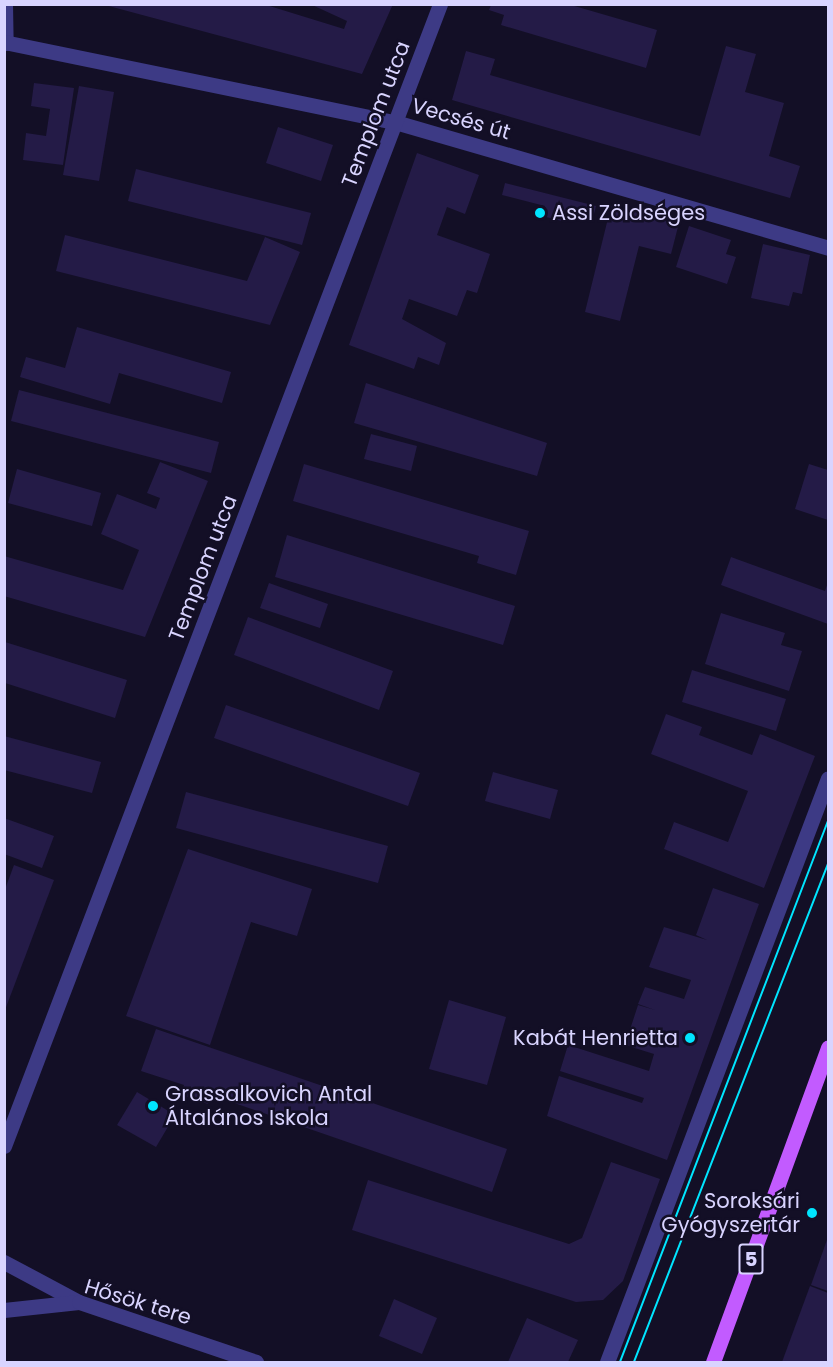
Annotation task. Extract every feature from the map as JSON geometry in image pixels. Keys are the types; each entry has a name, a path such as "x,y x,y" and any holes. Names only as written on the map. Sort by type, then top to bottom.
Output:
{"main road":[{"name":"5","path":"713,1362 828,1047"}],"street":[{"path":"5,4 5,42"},
{"name":"Templom utca","path":"4,1146 440,4"},
{"name":"Vecsés út","path":"5,42 395,122 828,248"},
{"path":"607,1362 828,778"},
{"path":"4,1262 79,1302"},
{"name":"Hősök tere","path":"4,1310 79,1302 256,1362"}],"building":[{"path":"263,4 344,29 347,21 310,4 393,4 362,74 105,5"},
{"path":"491,5 571,5 657,30 646,68 501,25 504,15 489,10"},
{"path":"726,46 756,54 745,92 784,103 769,156 800,166 790,198 452,100 466,51 495,59 490,75 700,136"},
{"path":"34,83 74,88 63,165 23,160 26,133 46,136 50,109 31,106"},
{"path":"79,86 114,92 99,181 63,175"},
{"path":"278,127 333,145 321,181 266,163"},
{"path":"417,153 479,175 465,214 447,207 437,235 490,254 477,293 467,290 457,316 409,299 402,319 446,343 439,365 418,357 414,369 349,345"},
{"path":"136,169 311,213 302,245 128,201"},
{"path":"505,183 596,206 593,218 568,212 566,222 542,216 545,206 502,195"},
{"path":"611,206 679,223 671,254 639,246 620,321 585,312"},
{"path":"689,226 731,240 726,254 736,257 727,284 676,267"},
{"path":"65,235 247,281 265,237 300,252 270,325 56,271"},
{"path":"763,244 810,255 802,294 793,292 789,306 751,298"},
{"path":"77,327 231,372 222,403 119,373 110,404 20,377 26,357 65,368"},
{"path":"366,383 547,443 537,476 354,423"},
{"path":"19,390 219,442 211,473 11,421"},
{"path":"371,434 417,446 411,471 364,459"},
{"path":"160,462 208,481 145,637 4,596 4,556 123,590 139,550 101,534 117,494 156,509 160,498 147,493"},
{"path":"304,464 529,531 516,575 477,563 479,556 293,501"},
{"path":"809,464 828,470 828,520 795,509"},
{"path":"17,469 101,493 92,526 8,503"},
{"path":"287,535 515,606 503,645 275,577"},
{"path":"731,557 825,591 828,582 828,624 721,585"},
{"path":"269,583 328,604 320,628 260,608"},
{"path":"721,613 785,633 781,645 802,651 789,691 705,664"},
{"path":"248,617 393,671 379,710 234,655"},
{"path":"5,642 127,680 115,718 5,683"},
{"path":"692,670 786,699 776,731 682,702"},
{"path":"226,705 420,773 408,806 214,738"},
{"path":"666,714 702,727 699,735 752,755 760,734 815,756 764,888 664,849 674,822 728,842 748,791 651,754"},
{"path":"4,736 101,762 92,793 4,770"},
{"path":"493,772 558,790 550,819 485,801"},
{"path":"186,792 388,846 378,883 176,828"},
{"path":"4,818 54,836 42,868 4,854"},
{"path":"188,849 312,889 297,936 251,922 210,1045 126,1016"},
{"path":"14,865 54,880 5,1010 4,892"},
{"path":"713,888 759,904 667,1160 547,1116 559,1076 642,1103 644,1098 560,1071 568,1045 649,1071 654,1054 625,1045 638,1005 655,1010 638,1004 645,987 684,999 691,980 649,967 664,927 707,940 696,935"},
{"path":"449,1000 506,1017 487,1085 429,1069"},
{"path":"156,1029 507,1149 492,1192 211,1095 208,1104 181,1095 184,1085 141,1071"},
{"path":"137,1092 175,1115 156,1147 117,1125"},
{"path":"611,1162 660,1179 623,1281 603,1300 576,1302 352,1230 368,1180 569,1244 582,1238"},
{"path":"828,1237 828,1291 811,1285"},
{"path":"810,1286 828,1293 828,1362 782,1362"},
{"path":"394,1299 437,1318 422,1354 379,1336"},
{"path":"527,1318 578,1340 568,1362 508,1362"}],"tram line":[{"path":"620,1362 828,821"},
{"path":"634,1362 828,864"}],"place":[{"name":"Assi Zöldséges","path":"540,213"},
{"name":"Kabát Henrietta","path":"690,1038"},
{"name":"Grassalkovich Antal Általános Iskola","path":"153,1106"},
{"name":"Soroksári Gyógyszertár","path":"812,1213"}]}
